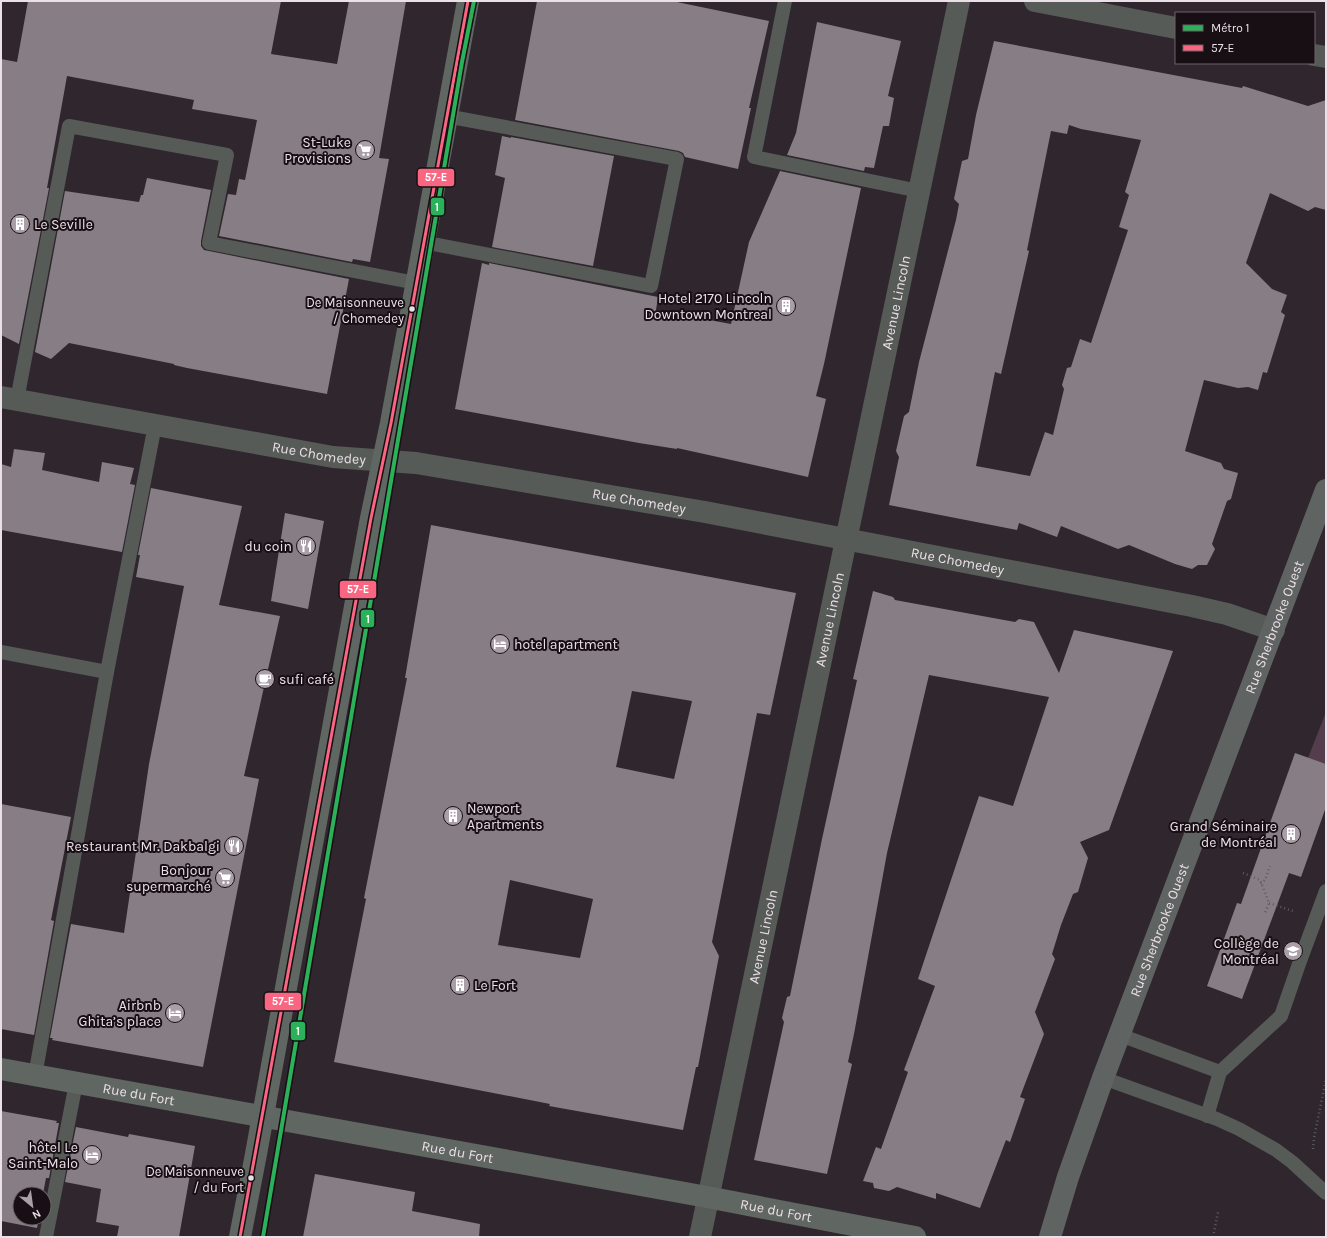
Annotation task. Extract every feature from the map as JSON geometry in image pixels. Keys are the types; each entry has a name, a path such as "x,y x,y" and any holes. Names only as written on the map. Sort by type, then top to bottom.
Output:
{"main road":[{"name":"Rue Sherbrooke Ouest","path":"1050,1237 1068,1177 1104,1078 1326,490"}],"street":[{"path":"240,1237 371,518 383,461 468,1"},
{"name":"Avenue Lincoln","path":"700,1237 707,1197 959,1"},
{"path":"1035,1 1175,28"},
{"path":"1315,55 1326,57"},
{"name":"Rue Chomedey","path":"9,398 333,457 416,463 675,507 1192,606 1227,614 1274,630"},
{"name":"Rue du Fort","path":"1,1069 707,1197 915,1237"}],"lane":[{"path":"785,1 754,157 919,191"},
{"path":"423,242 651,286 676,159 446,116"},
{"path":"9,398 69,126 227,155 209,243 416,283"},
{"path":"35,1076 107,672 155,424"},
{"path":"1,652 107,672"},
{"path":"1207,1116 1220,1072 1281,1016 1326,891"},
{"path":"1120,1035 1220,1072"},
{"path":"1104,1078 1239,1129 1276,1150 1292,1162 1326,1193"},
{"path":"46,1237 76,1083"}],"path":[{"path":"1261,884 1265,880 1270,866"},
{"path":"1242,873 1260,880 1269,903 1265,913"},
{"path":"1269,903 1294,911"},
{"path":"1313,1151 1314,1138 1326,1079"},
{"path":"1213,1237 1218,1212"}],"shaded area":[{"path":"1326,712 1326,764 1308,758"}],"building":[{"path":"28,1 281,1 271,54 337,64 349,1 406,1 379,158 389,159 370,262 353,259 352,262 219,236 228,194 236,195 239,179 245,180 257,120 192,109 194,100 67,76 47,188 49,188 19,344 1,335 1,59 17,62"},
{"path":"537,1 672,1 769,21 749,108 751,108 738,169 685,157 683,153 679,151 515,120"},
{"path":"817,22 901,41 888,96 894,98 889,126 883,126 874,168 865,167 864,171 787,155 796,133"},
{"path":"994,41 1242,88 1243,86 1308,106 1326,100 1326,210 1315,207 1308,211 1270,193 1246,263 1272,289 1287,295 1281,312 1285,315 1267,373 1263,372 1258,390 1248,387 1238,388 1204,380 1185,451 1221,463 1224,469 1238,473 1231,499 1227,501 1212,544 1215,549 1207,565 1198,565 1192,569 1175,564 1129,545 1118,549 1061,526 1057,537 1019,523 1017,530 889,505 899,457 896,451 904,416 909,412 919,362 956,220 959,204 954,199 962,161 968,159 976,115","holes":["1069,125 1081,129 1141,140 1125,192 1129,195 1119,227 1128,230 1091,343 1080,339 1071,367 1067,368 1062,385 1064,389 1053,435 1045,432 1030,476 976,466 995,372 1001,374 1029,251 1027,250 1051,131 1067,134"]},
{"path":"502,136 614,156 593,266 492,247 505,178 495,175"},
{"path":"780,171 861,188 816,396 826,399 808,477 677,448 639,443 455,409 482,263 489,265 489,263 658,297 656,310 731,324 749,242"},
{"path":"147,178 211,190 201,241 201,246 204,250 349,279 327,394 187,368 174,364 69,343 51,359 35,352 65,191 139,202 141,195 143,195"},
{"path":"14,449 45,453 42,470 99,482 102,462 134,468 130,484 135,485 122,552 1,530 1,464 11,467"},
{"path":"151,488 242,506 219,605 280,616 244,776 259,779 203,1067 52,1040 53,1038 50,1038 71,924 124,933 149,764 184,586 136,577 140,555 138,555"},
{"path":"285,513 324,521 308,609 271,601"},
{"path":"431,525 796,593 770,715 757,713 712,942 719,956 698,1067 696,1067 683,1130 549,1106 550,1104 334,1062 407,678 405,678","holes":["632,691 692,701 674,779 616,767","510,880 593,899 580,958 498,945"]},
{"path":"873,591 893,597 895,600 1015,622 1019,619 1034,622 1059,673 1074,630 1173,651 1109,830 1080,842 1088,858 1078,892 1073,894 1061,925 1052,954 1055,959 1035,1012 1044,1034 1020,1097 1025,1099 1010,1142 1006,1140 980,1208 936,1193 936,1199 897,1187 889,1191 874,1188 873,1183 863,1181 876,1147 881,1149 908,1072 904,1070 935,986 918,979 979,796 1013,806 1049,697 929,675 887,853 848,1062 852,1064 827,1174 754,1160 784,1022 782,1018 787,997 790,996 822,839 857,680 853,679"},
{"path":"1295,753 1326,764 1326,807 1301,877 1289,873 1242,999 1207,986 1237,903 1241,904"},
{"path":"1,804 71,817 51,920 54,921 34,1035 1,1029"},
{"path":"1,1111 57,1121 56,1123 59,1123 49,1178 46,1178 44,1186 12,1186 12,1223 1,1221"},
{"path":"76,1127 128,1137 129,1134 195,1146 179,1237 117,1237 119,1226 96,1222 101,1189 65,1182"},
{"path":"315,1174 415,1192 412,1211 480,1224 479,1237 303,1237"},
{"path":"27,1226 37,1226 37,1228"}],"metro line":[{"name":"1","path":"263,1237 462,62 474,1"}],"transit line":[{"name":"57-E","path":"240,1237 371,518 391,423 468,1"}],"place":[{"name":"St-Luke Provisions","path":"365,150"},
{"name":"Le Seville","path":"20,224"},
{"name":"Hotel 2170 Lincoln Downtown Montreal","path":"786,306"},
{"name":"De Maisonneuve / Chomedey","path":"412,309"},
{"name":"du coin","path":"306,546"},
{"name":"hotel apartment","path":"500,644"},
{"name":"sufi café","path":"265,679"},
{"name":"Newport Apartments","path":"453,816"},
{"name":"Grand Séminaire de Montréal","path":"1291,834"},
{"name":"Restaurant Mr. Dakbalgi","path":"234,846"},
{"name":"Bonjour supermarché","path":"225,878"},
{"name":"Collège de Montréal","path":"1293,951"},
{"name":"Le Fort","path":"460,985"},
{"name":"Airbnb Ghita’s place","path":"175,1013"},
{"name":"hôtel Le Saint-Malo","path":"92,1155"},
{"name":"De Maisonneuve / du Fort","path":"251,1178"}]}
